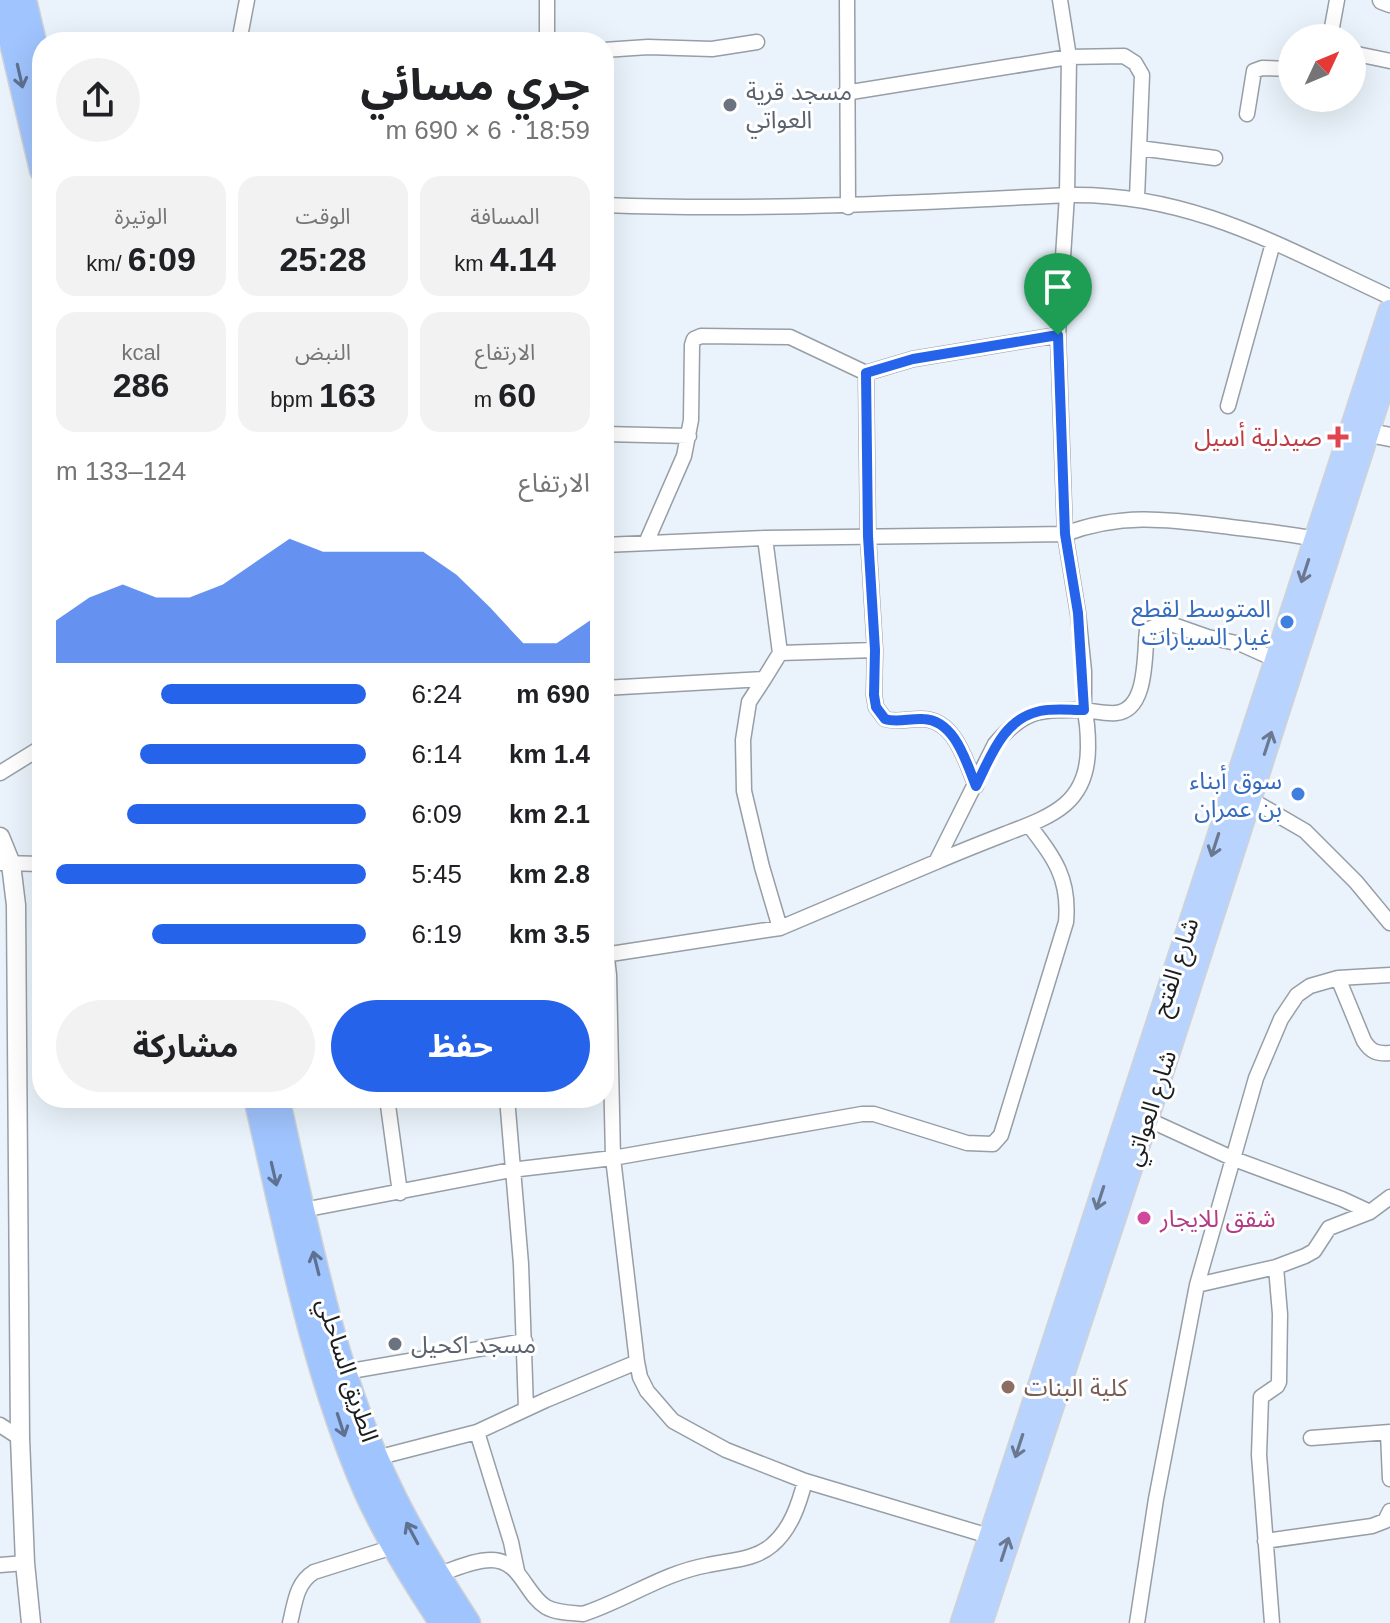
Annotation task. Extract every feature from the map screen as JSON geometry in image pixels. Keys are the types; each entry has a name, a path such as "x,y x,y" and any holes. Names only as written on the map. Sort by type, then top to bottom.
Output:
{"highway":[{"path":"20,1 32,42"},
{"path":"20,1 32,93"},
{"name":"الطريق الساحلي","path":"258,1108 320,1360 345,1439 393,1547 442,1623"},
{"name":"الطريق الساحلي","path":"279,1108 345,1372 376,1458 414,1537 468,1623"}],"main road":[{"name":"شارع الفتح","path":"962,1623 989,1536 1078,1295 1284,663 1315,539 1370,433 1390,311"},
{"name":"شارع العواتي","path":"981,1623 1078,1295 1147,1119 1250,799 1284,663 1370,433 1390,363"}],"street":[{"path":"241,32 247,0"},
{"path":"547,0 547,32"},
{"path":"847,0 845,93 848,207"},
{"path":"614,954 780,928 1029,825 1058,810 1078,792 1084,780 1088,760 1078,613 1065,534 1058,335 1067,195 1069,57 1060,0"},
{"path":"1333,24 1337,0"},
{"path":"1382,0 1390,3"},
{"path":"614,49 712,49 757,42"},
{"path":"845,93 1069,57 1124,56 1135,63 1142,75 1137,198"},
{"path":"1366,56 1390,61"},
{"path":"1247,114 1251,74 1262,68 1278,69"},
{"path":"1139,148 1215,158"},
{"path":"614,205 710,209 848,207 1096,194 1137,198 1179,206 1239,227 1390,297"},
{"path":"1228,406 1273,243"},
{"path":"646,543 684,456 689,436 694,339 701,336 790,337 866,373 913,359 1058,335"},
{"path":"866,373 874,695 880,715 891,721 923,719 949,731 976,786"},
{"path":"614,434 689,436"},
{"path":"614,545 765,538 1065,534 1097,522 1128,518 1173,520 1315,539"},
{"path":"765,538 780,653 749,702 743,740 744,791 780,928"},
{"path":"936,862 995,744 1018,720 1040,710 1116,714 1134,704 1140,695 1147,630 1165,622 1208,637 1241,644 1284,663"},
{"path":"780,653 875,650"},
{"path":"614,687 764,679"},
{"path":"0,773 32,753"},
{"path":"1250,799 1305,831 1356,882 1390,923"},
{"path":"303,1210 511,1170 613,1158 862,1114 874,1114 967,1143 993,1144 1001,1135 1066,922 1068,899 1064,880 1051,855 1029,825"},
{"path":"0,837 16,918 20,1438 25,1563 31,1623"},
{"path":"6,864 32,864"},
{"path":"1137,1623 1156,1499 1197,1285 1256,1078 1281,1019 1297,995 1310,986 1338,978 1390,975"},
{"path":"1338,978 1364,1041 1379,1054 1390,1053"},
{"path":"388,1108 400,1193"},
{"path":"508,1108 521,1264 526,1409"},
{"path":"611,1108 613,1158 637,1362 647,1391 673,1421 726,1450 805,1481 989,1536"},
{"path":"1147,1119 1234,1159 1370,1212"},
{"path":"1197,1285 1276,1267 1314,1251 1323,1234 1336,1223 1370,1212 1390,1197"},
{"path":"1272,1623 1259,1455 1261,1397 1277,1386 1281,1362 1276,1267"},
{"path":"345,1372 525,1341"},
{"path":"376,1458 477,1432 637,1362"},
{"path":"0,1425 20,1438"},
{"path":"477,1432 517,1571"},
{"path":"1311,1438 1389,1432 1390,1479"},
{"path":"436,1575 493,1560 508,1564 517,1571 535,1597 548,1608 583,1614 685,1571 759,1554 786,1529 805,1481"},
{"path":"1265,1541 1372,1526 1385,1521 1390,1511"},
{"path":"290,1623 299,1586 305,1578 314,1572 393,1547"},
{"path":"0,1565 25,1563"}],"place":[{"name":"مسجد قرية العواتي","path":"730,105"},
{"name":"صيدلية أسيل","path":"1338,437"},
{"name":"المتوسط لقطع غيار السيارات","path":"1287,622"},
{"name":"سوق أبناء بن عمران","path":"1298,794"},
{"name":"شقق للايجار","path":"1144,1218"},
{"name":"مسجد اكحيل","path":"395,1344"},
{"name":"كلية البنات","path":"1008,1387"}],"route":[{"path":"1058,335 1065,534 1078,613 1084,671 1084,710 1040,710 1018,720 995,744 976,786 949,731 933,720 891,721 880,715 876,707 868,536 866,373 913,359 1058,335"}]}
